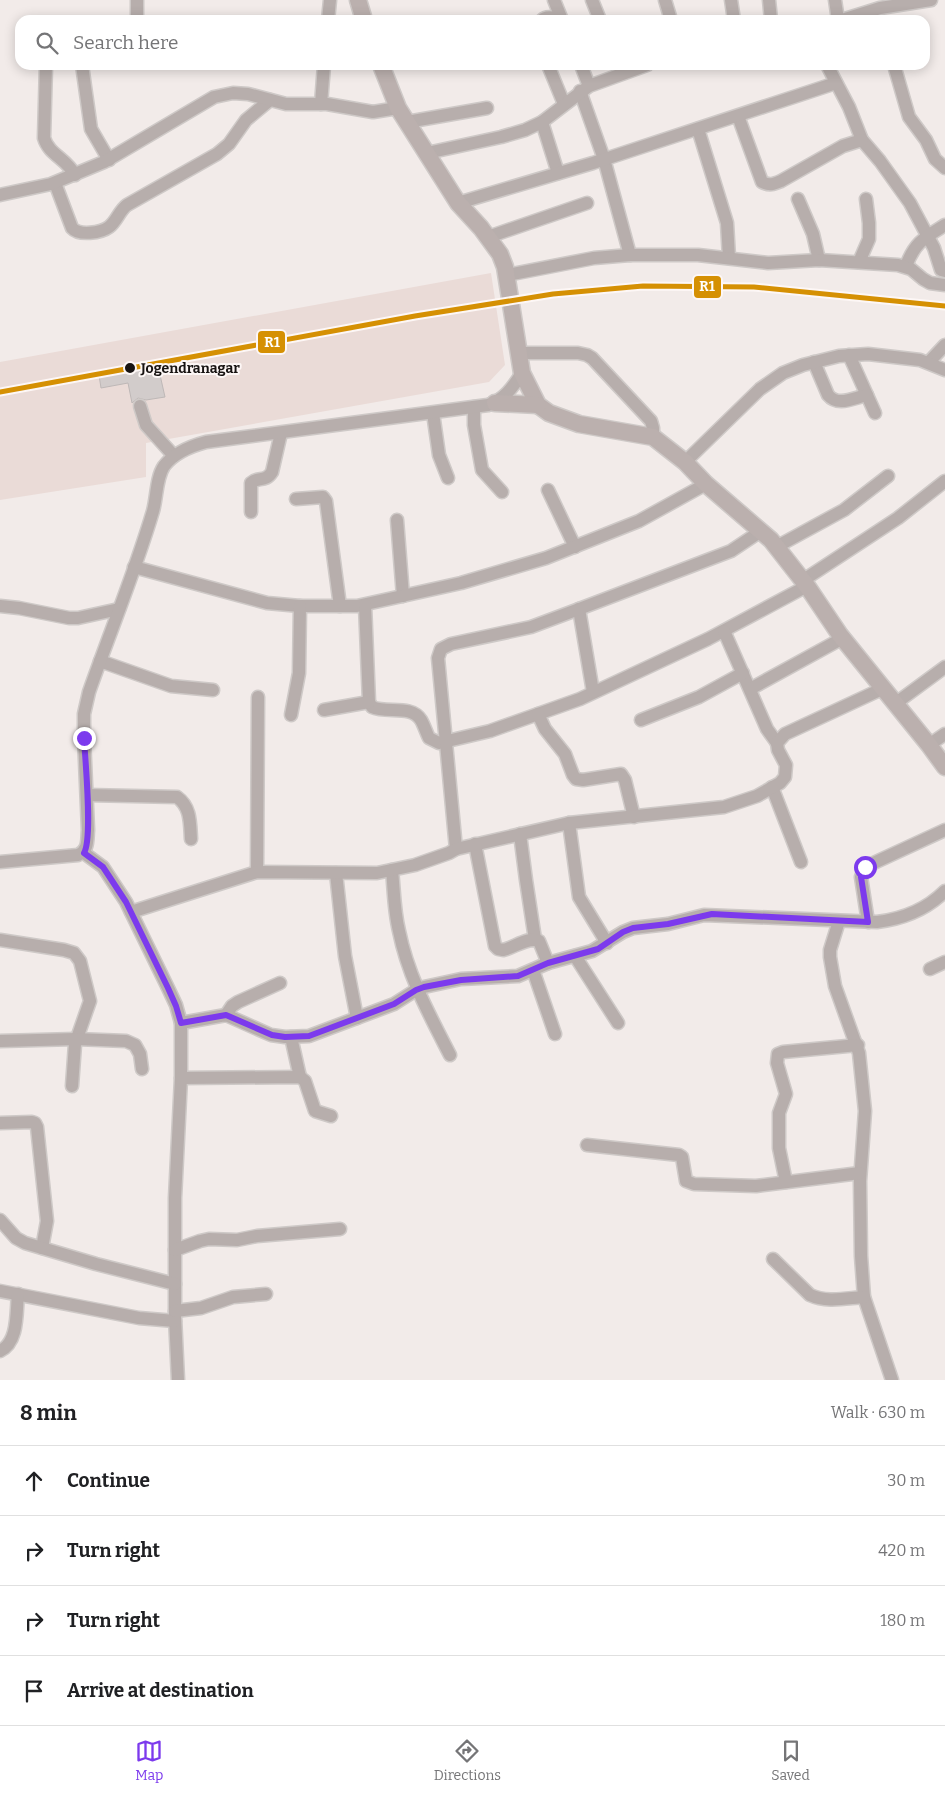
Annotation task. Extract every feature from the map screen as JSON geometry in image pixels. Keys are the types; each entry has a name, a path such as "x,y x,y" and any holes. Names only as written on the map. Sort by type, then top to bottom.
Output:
{"main road":[{"path":"358,0 362,15"},
{"path":"384,70 402,115 428,153 458,203 488,237 500,254 505,267 522,373 538,405 549,413 580,424 653,437 685,462 706,484 761,531 776,547 843,638 945,767"},
{"path":"495,403 538,405"}],"street":[{"path":"137,15 138,0"},
{"path":"328,15 330,0"},
{"path":"554,0 560,15"},
{"path":"592,0 598,15"},
{"path":"665,0 670,15"},
{"path":"731,0 733,15"},
{"path":"769,0 770,15"},
{"path":"834,0 837,15"},
{"path":"881,14 931,0"},
{"path":"46,70 44,138 50,150 68,164 75,175"},
{"path":"83,70 91,129 108,160"},
{"path":"321,104 324,70"},
{"path":"550,70 564,104"},
{"path":"582,70 584,88 630,255"},
{"path":"428,153 525,130 542,122 584,88 620,70"},
{"path":"830,70 849,107 862,140 880,161 910,204 936,255 941,270 945,271"},
{"path":"895,70 909,117 926,140 935,160 945,168"},
{"path":"458,203 604,159 836,83"},
{"path":"0,195 43,187 75,175 108,160 214,97 233,93 248,94 286,104 321,104 402,115 487,108"},
{"path":"55,183 75,232 104,230 109,227 127,205 216,154 229,144 246,120 270,100"},
{"path":"738,116 762,182 767,184 781,181 843,146 862,140"},
{"path":"542,122 558,173"},
{"path":"698,129 727,223 729,258"},
{"path":"798,199 813,234 819,260"},
{"path":"859,262 869,238 870,223 866,199"},
{"path":"488,237 588,202"},
{"path":"906,266 915,246 945,225"},
{"path":"507,281 585,259 630,255 698,255 768,263 819,260 906,266 930,283 945,285"},
{"path":"929,362 945,345"},
{"path":"519,354 578,353 592,358 648,417 653,428 653,437"},
{"path":"685,462 766,384 790,370 814,362 849,355 868,354 920,360 945,370"},
{"path":"849,355 875,413"},
{"path":"814,362 831,399 836,402 842,402 867,395"},
{"path":"84,853 87,845 87,795 84,714 89,692 153,510 160,474 165,465 174,456 206,442 281,434 495,403 512,389 522,373"},
{"path":"140,406 146,425 174,456"},
{"path":"474,407 474,425 482,470 502,492"},
{"path":"433,413 439,455 448,478"},
{"path":"250,512 251,483 254,480 264,479 272,472 281,434"},
{"path":"776,547 844,510 888,476"},
{"path":"365,605 369,702 376,709 415,713 420,718 429,738 439,743 446,742 490,731 580,699 724,630 805,584 898,518 945,481"},
{"path":"134,567 267,603 300,606 365,605 461,583 546,558 639,521 706,484"},
{"path":"548,490 575,546"},
{"path":"296,499 319,496 324,497 326,501 340,606"},
{"path":"397,520 403,596"},
{"path":"456,849 438,658 441,649 451,644 531,627 731,551 761,531"},
{"path":"0,606 69,618 78,618 119,609"},
{"path":"290,715 299,673 300,606"},
{"path":"579,609 593,692"},
{"path":"131,912 257,872 364,874 392,870 415,865 456,849 569,823 724,807 757,796 780,783 785,776 786,765 778,750 777,743 767,729 724,630"},
{"path":"750,689 843,638"},
{"path":"100,661 171,686 213,690"},
{"path":"896,703 945,668"},
{"path":"641,720 699,697 743,673"},
{"path":"777,743 785,734 884,688"},
{"path":"257,872 258,697"},
{"path":"324,710 369,702"},
{"path":"538,714 545,729 565,754 576,779 583,780 621,774 625,780 634,817"},
{"path":"929,745 945,734"},
{"path":"772,787 801,862"},
{"path":"87,795 177,797 182,801 190,816 191,839"},
{"path":"569,823 579,897 606,943"},
{"path":"868,922 861,877 865,867 945,830"},
{"path":"520,834 535,939 539,941 548,963"},
{"path":"476,844 495,946 502,950 535,939"},
{"path":"0,862 72,856 84,853"},
{"path":"84,853 103,867 126,902 168,988 181,1023 182,1078 175,1198 175,1316 178,1380"},
{"path":"392,870 398,929 416,990 450,1055"},
{"path":"336,873 345,956 357,1018"},
{"path":"181,1023 226,1015 272,1035 290,1037 316,1034 394,1004 416,990 461,980 510,977 548,963 592,951 633,928 668,924 712,914 878,922 902,918 933,901 945,891"},
{"path":"839,921 830,950 830,958 835,986 858,1046 866,1119 860,1174 861,1256 864,1297 892,1380"},
{"path":"0,940 64,950 74,954 80,962 90,1002 73,1051 72,1086"},
{"path":"575,956 618,1022"},
{"path":"930,969 945,962"},
{"path":"532,970 555,1034"},
{"path":"226,1015 232,1006 238,1002 280,983"},
{"path":"290,1037 300,1077 305,1081 315,1111 331,1116"},
{"path":"0,1041 126,1040 132,1042 140,1054 142,1069"},
{"path":"786,1182 779,1148 779,1113 786,1094 777,1063 778,1054 858,1046"},
{"path":"182,1078 300,1077"},
{"path":"0,1123 32,1122 37,1127 47,1221 42,1248"},
{"path":"587,1145 679,1154 682,1157 686,1181 689,1184 756,1186 860,1174"},
{"path":"0,1220 16,1238 25,1243 175,1284"},
{"path":"175,1250 209,1239 237,1240 257,1236 340,1229"},
{"path":"773,1259 810,1295 816,1298 864,1297"},
{"path":"0,1290 134,1317 175,1316 233,1297 266,1294"},
{"path":"0,1350 5,1348 13,1339 18,1294"}],"shaded area":[{"path":"491,273 505,365 489,382 146,443 146,477 0,500 0,362"}],"building":[{"path":"158,366 165,397 146,400 138,398 132,403 128,383 101,388 99,375"}],"transit line":[{"name":"R1","path":"0,392 415,316 553,294 643,286 754,287 945,306"}],"place":[{"name":"Jogendranagar","path":"130,368"}],"route":[{"path":"84,738 88,830 87,845 84,853 103,867 126,902 168,988 181,1023 226,1015 278,1037 309,1036 394,1004 424,987 472,978 518,976 548,963 598,949 623,932 640,926 668,924 712,914 868,922 861,877 865,867"}]}
